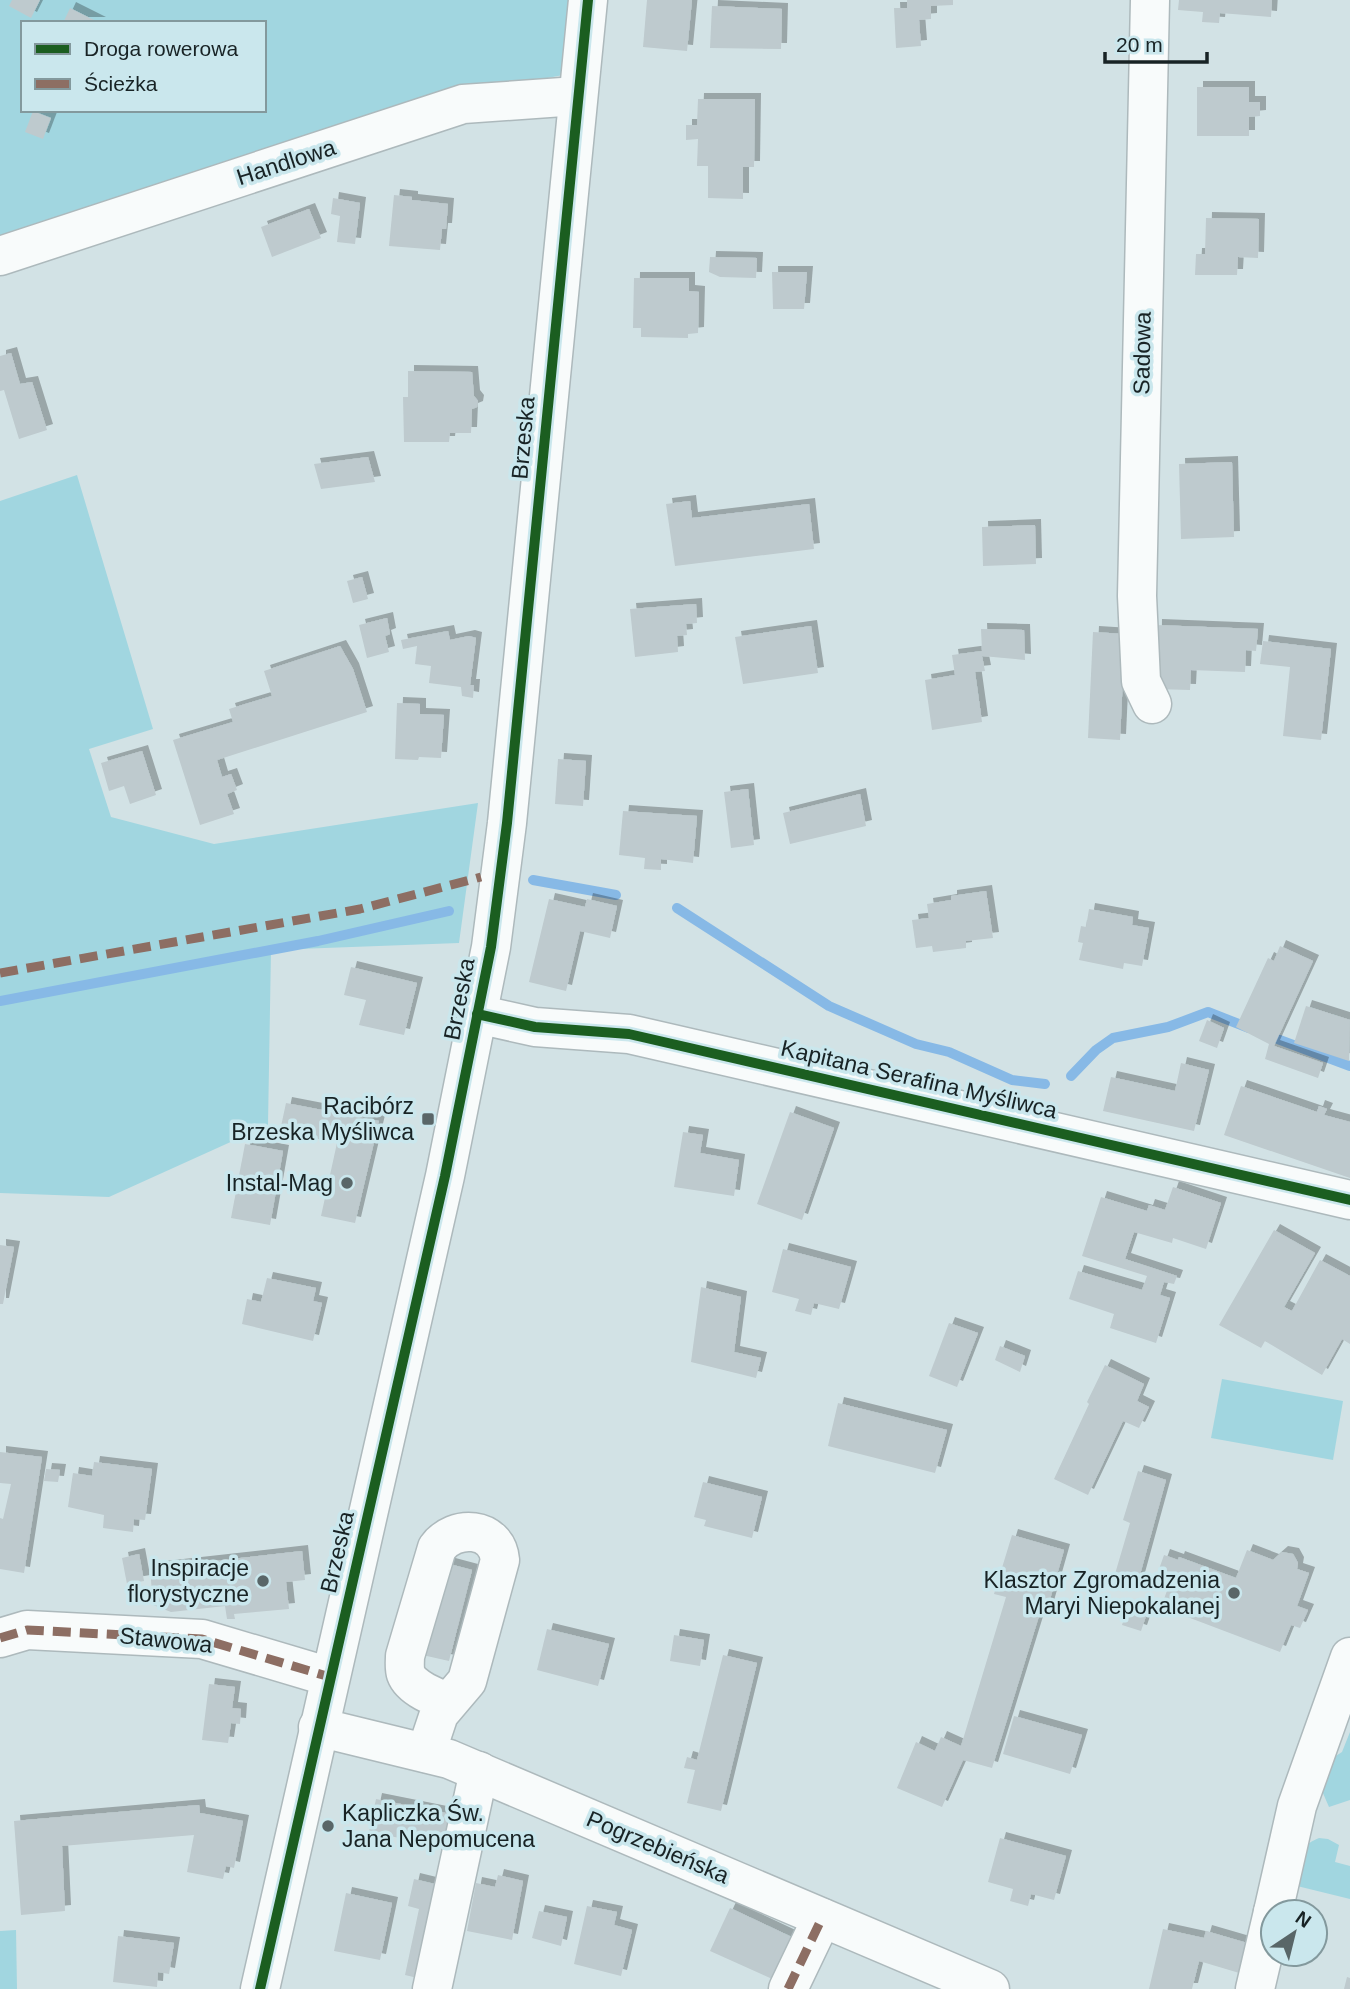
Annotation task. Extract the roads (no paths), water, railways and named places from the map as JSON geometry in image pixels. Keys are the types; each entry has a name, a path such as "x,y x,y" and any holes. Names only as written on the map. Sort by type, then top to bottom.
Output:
{"street":[{"name":"Brzeska","path":"260,1989 442,1190 491,947 508,822 587,0"},
{"name":"Sadowa","path":"1150,0 1137,596 1140,681 1152,704"},
{"name":"Handlowa","path":"0,256 463,104 577,96"},
{"name":"Kapitana Serafina Myśliwca","path":"477,1014 535,1027 629,1034 1350,1200"},
{"name":"Stawowa","path":"0,1638 27,1630 202,1640 330,1676"},
{"path":"1276,1898 1297,1807 1350,1657"},
{"path":"426,1753 439,1714 449,1702"},
{"name":"Pogrzebieńska","path":"318,1727 449,1759 990,1989"},
{"path":"432,1989 479,1771"},
{"path":"788,1989 822,1917"},
{"path":"1255,1989 1260,1968"}],"waterway":[{"path":"533,880 616,895"},
{"path":"677,908 829,1006 916,1044 949,1052 1012,1080 1045,1084"},
{"path":"0,1001 318,941 449,911"},
{"path":"1071,1076 1096,1050 1113,1038 1168,1027 1208,1012 1249,1028"},
{"path":"1264,1034 1350,1066"}],"place":[{"name":"Racibórz Brzeska Myśliwca","path":"428,1119"},
{"name":"Instal-Mag","path":"347,1183"},
{"name":"Inspiracje florystyczne","path":"263,1581"},
{"name":"Klasztor Zgromadzenia Maryi Niepokalanej","path":"1234,1593"},
{"name":"Kapliczka Św. Jana Nepomucena","path":"328,1826"}]}
